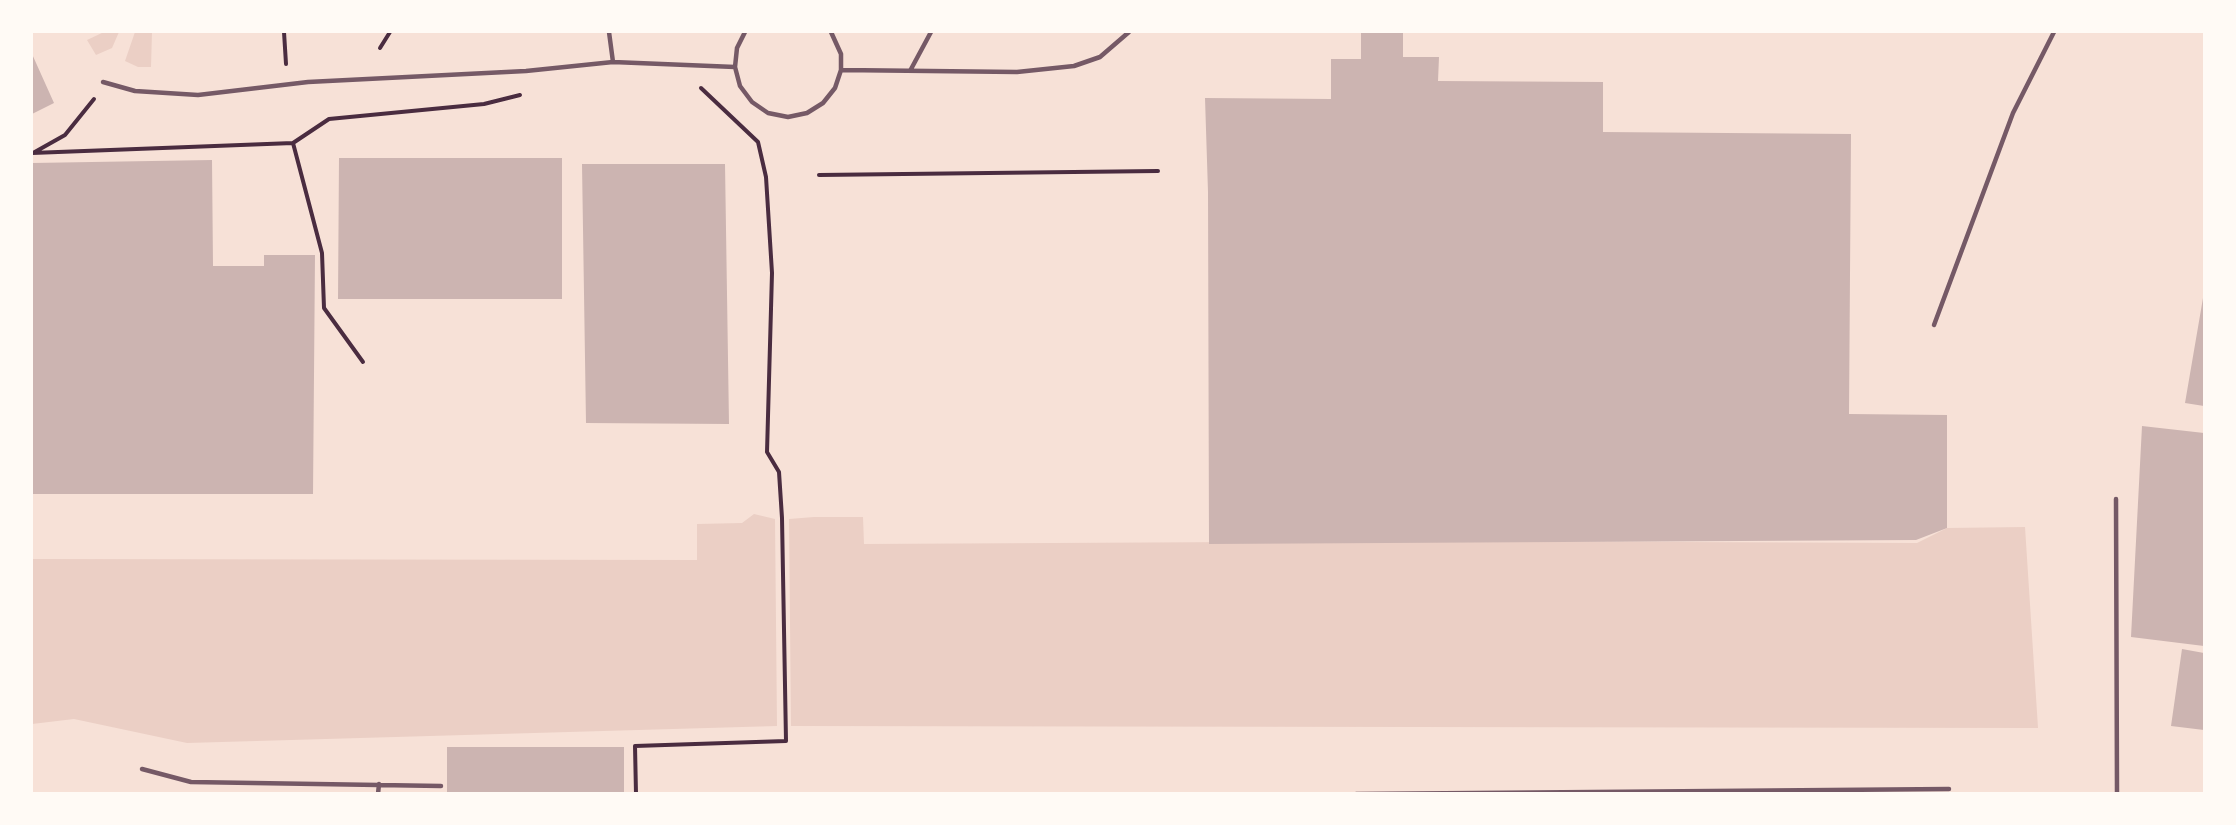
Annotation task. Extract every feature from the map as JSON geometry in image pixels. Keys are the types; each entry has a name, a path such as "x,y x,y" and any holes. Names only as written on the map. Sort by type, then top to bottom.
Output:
{"lane":[{"path":"609,32 613,62"},
{"path":"745,32 737,48 735,67 740,86 752,102 768,113 788,117 807,113 823,103 835,88 841,70 841,54 831,32"},
{"path":"910,71 931,32"},
{"path":"841,70 1017,72 1074,66 1100,57 1129,32"},
{"path":"1934,325 2013,113 2054,32"},
{"path":"103,82 135,91 198,95 308,82 526,71 613,62 735,67"},
{"path":"2116,499 2117,794"},
{"path":"141,769 191,782 441,786"},
{"path":"378,794 379,784"},
{"path":"1356,794 1949,789"}],"path":[{"path":"284,32 286,64"},
{"path":"380,48 390,32"},
{"path":"636,794 635,746 786,741 782,518 779,472 766,452 772,273 766,177 758,142 702,88 691,87"},
{"path":"32,153 293,143 329,119 484,104 524,94"},
{"path":"32,153 64,135 95,98"},
{"path":"293,143 322,253 324,308 363,362"},
{"path":"819,175 1158,171"}],"shaded area":[{"path":"104,32 119,32 112,48 96,55 87,40"},
{"path":"135,32 152,32 151,67 138,67 125,61"},
{"path":"754,514 775,519 777,726 187,743 74,719 32,724 32,559 697,560 697,524 742,523"},
{"path":"863,517 864,544 1430,541 1917,543 1947,528 2025,527 2038,728 791,726 789,519"}],"building":[{"path":"1361,32 1403,32 1403,57 1439,57 1438,81 1603,82 1603,132 1851,134 1849,414 1947,415 1947,528 1916,540 1209,544 1208,192 1205,98 1331,99 1331,59 1361,59"},
{"path":"32,54 54,103 32,114"},
{"path":"339,158 562,158 562,299 338,299"},
{"path":"212,160 213,266 264,266 264,255 315,255 313,494 32,494 32,163"},
{"path":"582,164 725,164 729,424 586,423"},
{"path":"2204,298 2204,406 2185,403"},
{"path":"2142,426 2204,433 2204,646 2131,637"},
{"path":"2182,649 2204,653 2204,730 2171,726"},
{"path":"447,747 624,747 624,794 447,794"}]}
